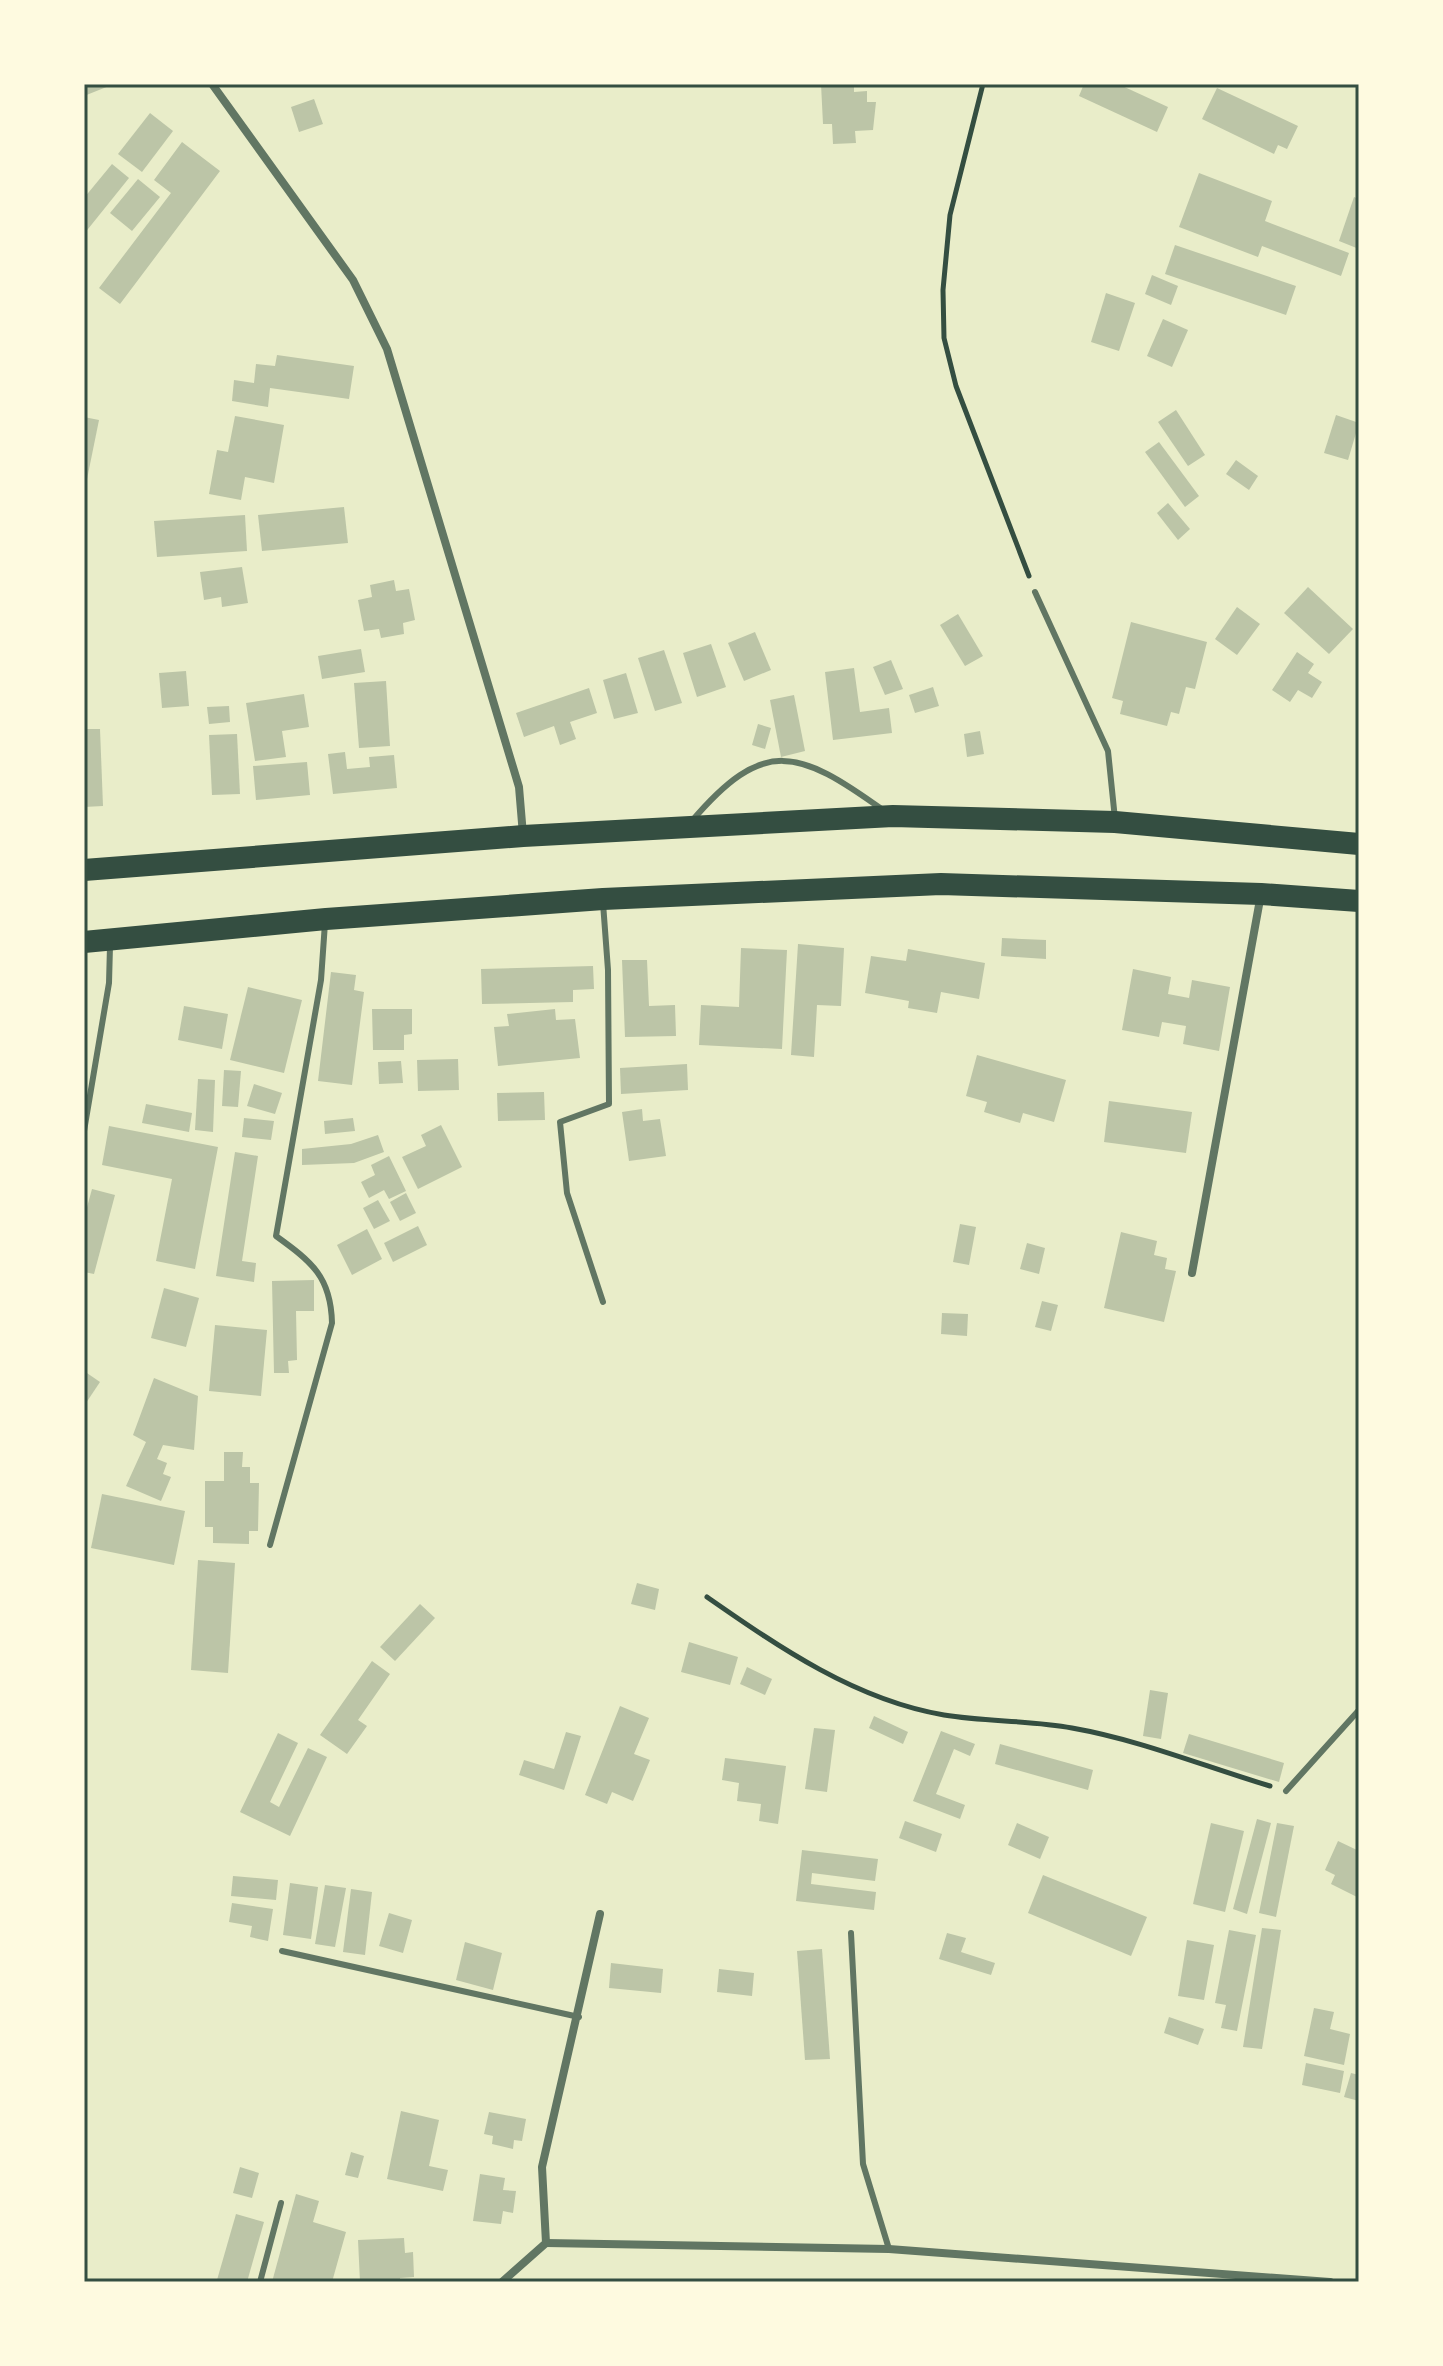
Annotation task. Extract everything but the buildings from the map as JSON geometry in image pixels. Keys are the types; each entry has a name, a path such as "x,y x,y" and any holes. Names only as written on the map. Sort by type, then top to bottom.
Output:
{"highway":[{"path":"84,870 523,836 893,816 1115,822 1359,844"},
{"path":"84,942 326,919 603,899 941,884 1261,894 1359,901"}],"street":[{"path":"212,84 353,280 387,349 519,787 523,836"},
{"path":"1192,1273 1261,894"},
{"path":"546,2243 542,2167 579,2017 600,1914"},
{"path":"502,2282 546,2243 889,2249 1330,2282"}],"lane":[{"path":"1035,592 1108,751 1115,822"},
{"path":"686,828 731,778 752,766 775,761 822,768 893,816"},
{"path":"603,899 608,970 609,1104 560,1122 567,1193 603,1302"},
{"path":"270,1545 332,1323 331,1299 323,1280 309,1260 276,1236 321,980 326,919"},
{"path":"84,1131 109,983 110,938"},
{"path":"1286,1791 1359,1710"},
{"path":"851,1933 863,2164 889,2249"},
{"path":"282,1951 579,2017"},
{"path":"260,2282 281,2203"}],"path":[{"path":"983,84 950,215 943,290 944,338 956,386 1035,592"},
{"path":"707,1597 795,1659 878,1696 944,1715 1071,1727 1163,1749 1286,1791"}]}
